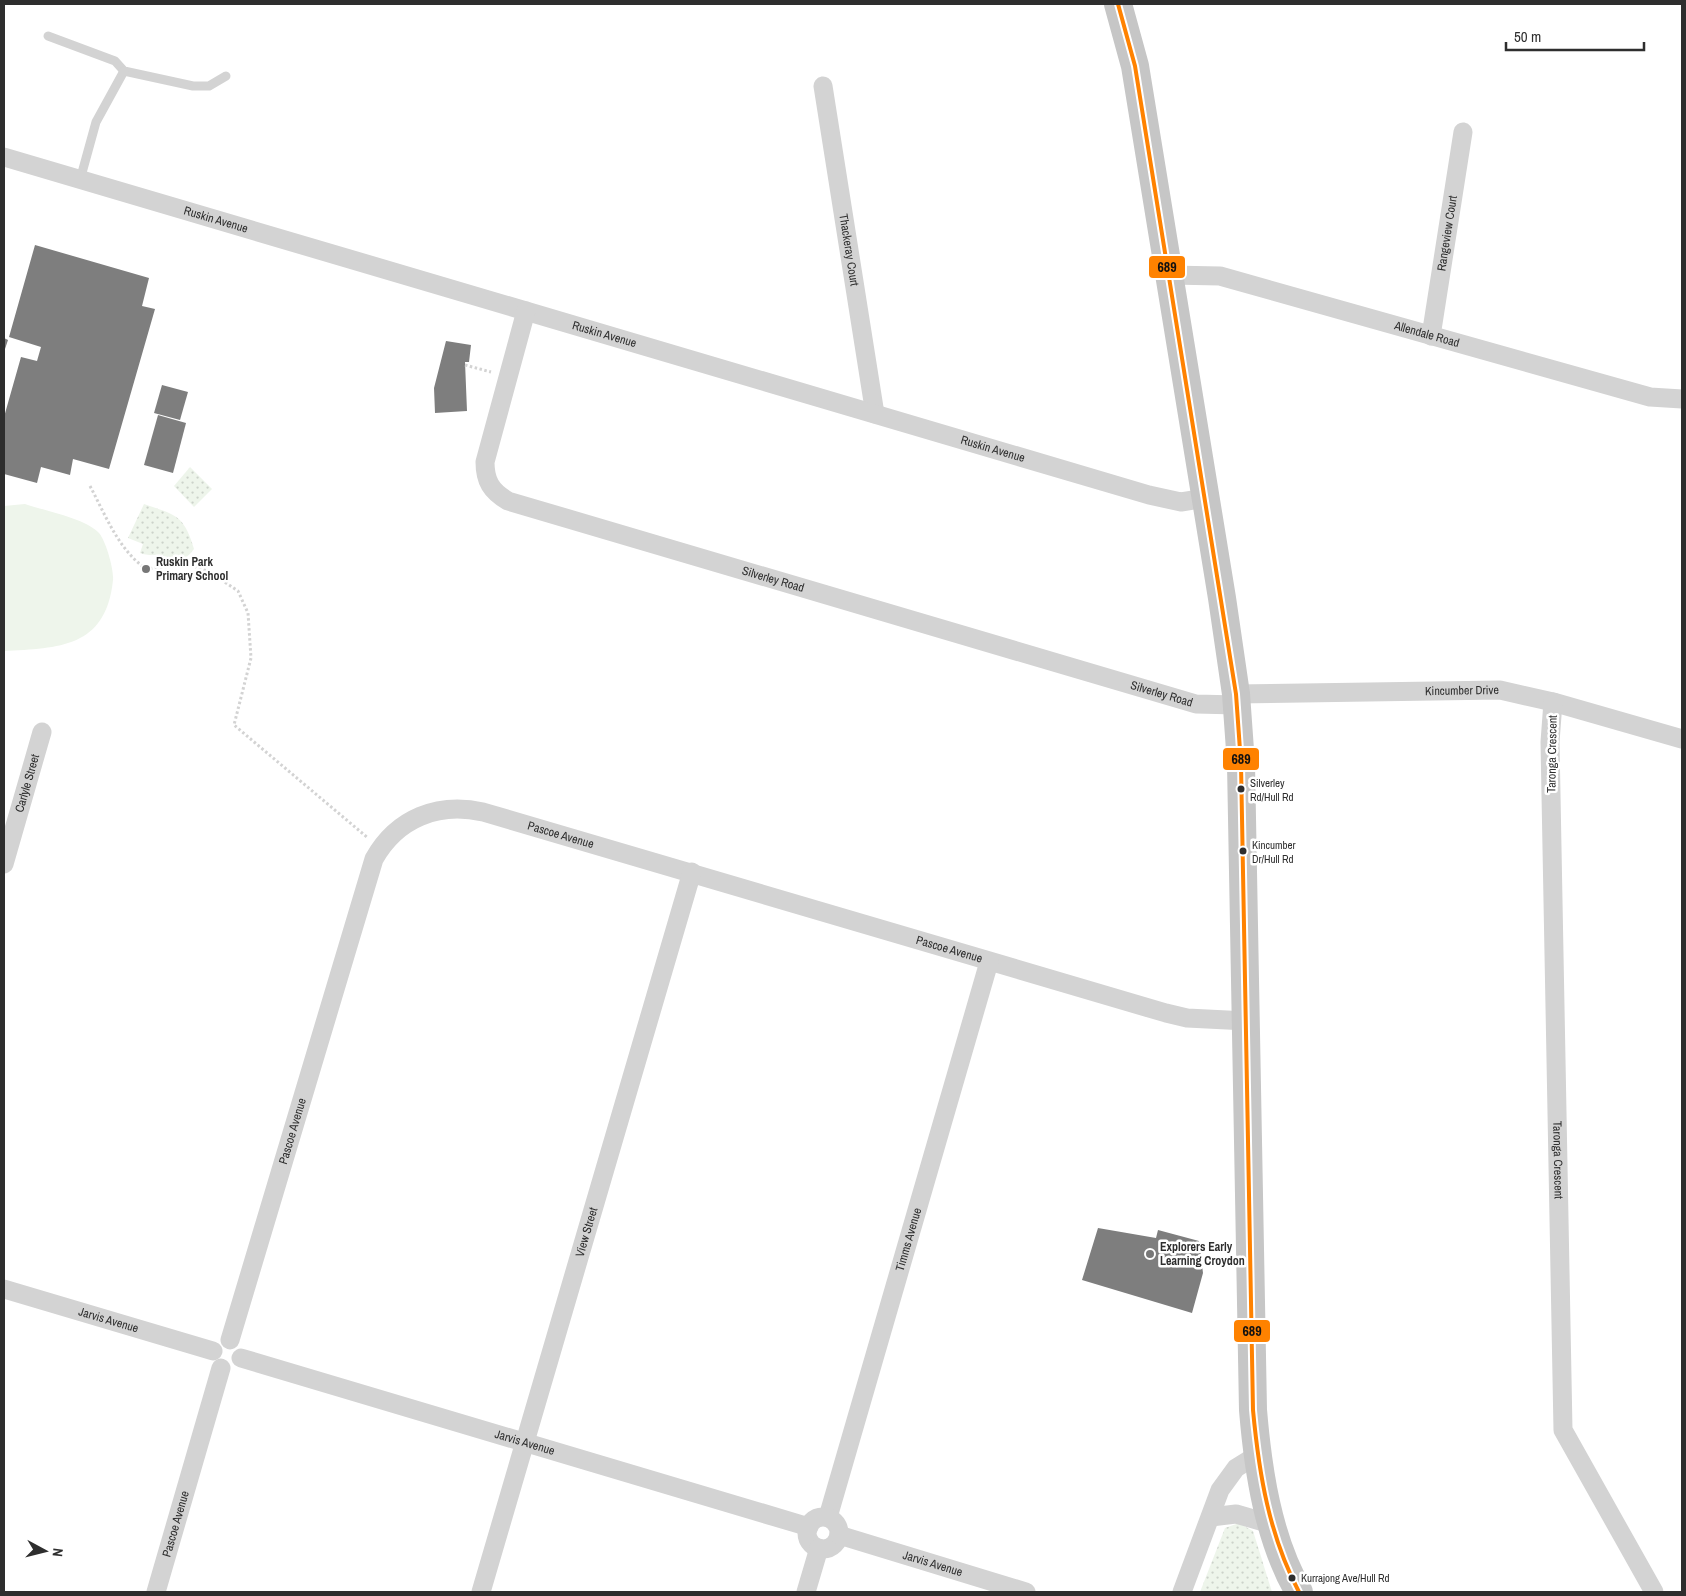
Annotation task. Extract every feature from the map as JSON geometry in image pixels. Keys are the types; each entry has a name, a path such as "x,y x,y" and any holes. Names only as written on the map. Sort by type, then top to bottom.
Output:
{"main road":[{"path":"1118,4 1135,66 1237,700 1241,764 1247,1021 1253,1400 1257,1456 1271,1524 1298,1592"}],"street":[{"name":"Thackeray Court","path":"823,86 875,414"},
{"name":"Rangeview Court","path":"1431,336 1463,132"},
{"name":"Ruskin Avenue","path":"4,157 1148,495 1181,502 1206,498"},
{"name":"Allendale Road","path":"1170,275 1220,276 1650,398 1682,398"},
{"name":"Silverley Road","path":"526,311 485,462 485,474 489,486 508,501 1196,704 1237,700"},
{"name":"Kincumber Drive","path":"1237,700 1500,690 1553,702 1682,739"},
{"name":"Taronga Crescent","path":"1553,702 1550,752 1563,1430 1654,1592"},
{"name":"Carlyle Street","path":"4,864 42,732"},
{"name":"Pascoe Avenue","path":"230,1340 369,874 380,848 398,828 413,819 432,812 452,807 483,812 1166,1013 1194,1019 1247,1021"},
{"name":"View Street","path":"481,1592 692,872"},
{"name":"Timms Avenue","path":"828,1517 989,962"},
{"name":"Jarvis Avenue","path":"4,1289 217,1360"},
{"path":"230,1340 238,1344 241,1358 232,1368 217,1360 219,1342 230,1340"},
{"name":"Jarvis Avenue","path":"241,1358 526,1441 809,1527"},
{"name":"Pascoe Avenue","path":"156,1592 217,1360"},
{"path":"1182,1592 1212,1516 1220,1490 1236,1468 1257,1456"},
{"path":"1212,1516 1236,1514 1271,1524"},
{"path":"828,1517 838,1526 839,1535 834,1545 819,1548 809,1540 809,1527 818,1518 828,1517"},
{"name":"Jarvis Avenue","path":"839,1535 1026,1592"},
{"path":"806,1592 819,1548"}],"lane":[{"path":"48,36 115,61 124,71 193,86 209,86 226,76"},
{"path":"80,180 96,122 124,71"}],"path":[{"path":"465,365 491,372"},
{"path":"90,486 118,541 132,559 146,569 187,564 208,571 238,591 248,613 251,658 234,725 380,848"}],"shaded area":[{"path":"190,467 212,489 194,507 174,486"},
{"path":"25,504 75,519 99,533 109,556 113,580 109,602 101,619 90,632 76,640 61,645 4,651 4,506"},
{"path":"144,504 171,514 182,523 194,549 189,555 176,560 140,553 143,544 128,538"},
{"path":"1239,1523 1253,1531 1272,1592 1200,1592 1225,1528"}],"building":[{"path":"35,245 149,278 142,306 155,309 109,469 73,459 70,475 41,467 37,483 4,474 4,417 21,357 37,361 41,347 9,337"},
{"path":"4,338 8,340 4,352"},
{"path":"446,341 471,345 469,362 465,362 467,411 435,413 434,388"},
{"path":"162,385 188,392 180,420 154,413"},
{"path":"158,415 186,423 173,473 144,465"},
{"path":"1098,1228 1156,1238 1158,1230 1199,1241 1203,1273 1192,1313 1082,1280"}],"transit line":[{"name":"689","path":"1118,4 1135,66 1236,694 1241,764 1253,1410 1258,1457 1267,1504 1280,1549 1299,1592"}],"place":[{"name":"Ruskin Park Primary School","path":"146,569"},
{"name":"Silverley Rd/Hull Rd","path":"1241,789"},
{"name":"Kincumber Dr/Hull Rd","path":"1243,851"},
{"name":"Explorers Early Learning Croydon","path":"1150,1254"},
{"name":"Kurrajong Ave/Hull Rd","path":"1292,1578"}]}
